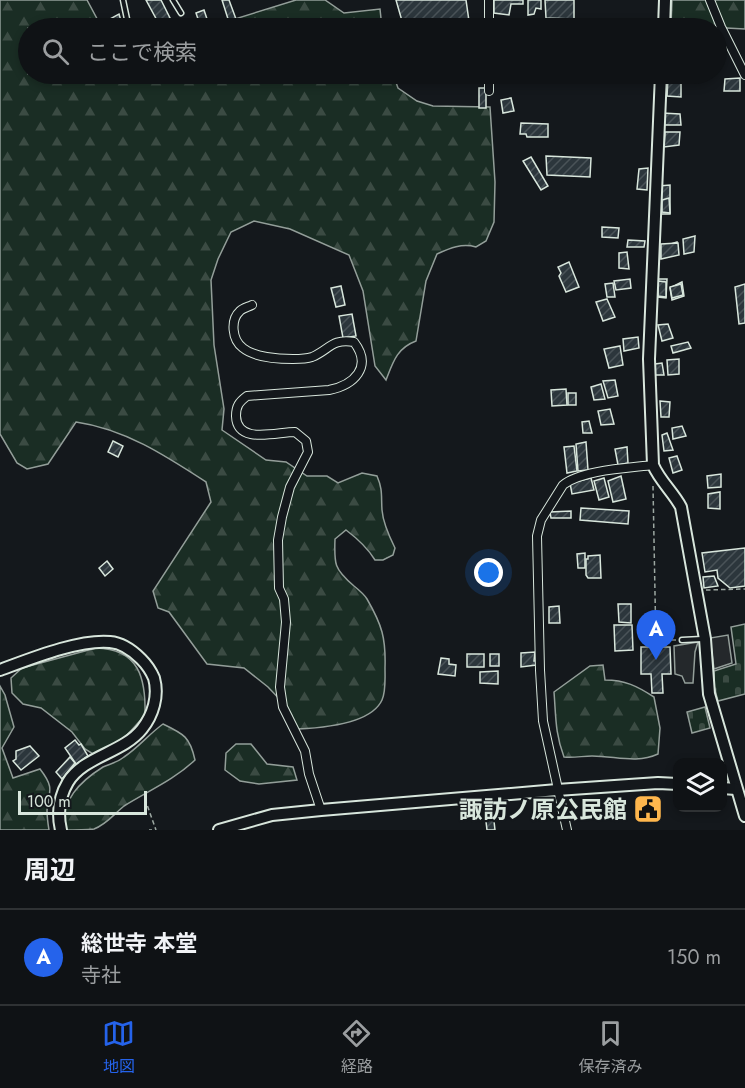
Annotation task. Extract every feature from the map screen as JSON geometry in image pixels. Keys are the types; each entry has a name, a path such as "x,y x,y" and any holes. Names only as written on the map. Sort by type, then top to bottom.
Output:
{"street":[{"path":"489,0 489,18"},
{"path":"664,18 665,0"},
{"path":"710,0 717,18"},
{"path":"727,39 745,75"},
{"path":"489,84 489,91"},
{"path":"661,84 649,359 653,465 658,477 675,496 681,507 705,639 709,694 745,816"},
{"path":"252,306 241,309 235,317 233,328 235,339 242,348 253,353 291,359 311,357 334,343 346,340 354,342 359,349 362,361 357,377 342,388 247,396 236,408 236,420 240,429 247,434 295,432 306,441 308,452 290,487 278,540 279,588 284,599 286,622 280,687 284,707 305,751 309,774 321,810"},
{"path":"567,830 543,721 537,536 542,520 563,485 568,481 585,475 653,465"},
{"path":"0,670 84,644 110,642 129,649 152,672 156,685 153,712 134,737 86,765 69,780 59,806 61,830"},
{"path":"219,830 272,815 321,810 557,790 673,784"},
{"path":"727,788 736,789"}],"lane":[{"path":"123,0 127,18"},
{"path":"174,0 181,13"},
{"path":"682,640 705,639"}],"path":[{"path":"653,465 656,647"},
{"path":"696,590 745,589"},
{"path":"656,639 682,640"},
{"path":"145,799 156,830"}],"green space":[{"path":"0,0 87,0 97,18 18,18 18,84 397,84 398,88 417,101 433,106 490,107 495,182 494,222 486,241 476,247 461,246 437,254 426,281 416,341 400,352 386,380 375,366 363,291 349,255 290,229 254,221 231,232 211,280 214,345 224,409 222,430 266,460 286,462 307,476 327,476 338,483 362,473 377,476 379,481 384,520 395,548 393,555 383,560 375,560 369,551 346,530 335,539 335,554 339,570 367,599 380,624 384,640 384,693 376,708 367,715 344,723 298,729 287,707 268,687 244,668 207,664 169,612 158,608 153,591 211,502 206,482 128,437 94,426 76,422 48,464 27,469 17,463 0,434"},
{"path":"296,0 325,0 344,13 380,9 381,18 238,18"},
{"path":"672,0 745,0 745,29 727,28 727,18 671,18"},
{"path":"745,624 745,694 718,701 714,687 714,671 736,664 731,627"},
{"path":"96,648 122,654 137,668 144,689 145,715 116,744 93,754 85,749 72,732 41,708 23,704 12,693 11,678 22,668"},
{"path":"603,665 605,680 631,684 654,697 660,728 658,754 642,759 564,757 557,732 554,692 590,666"},
{"path":"0,686 5,695 14,727 2,748 13,778 40,769 47,780 50,789 47,810 49,830 0,830"},
{"path":"705,707 710,728 692,733 687,712"},
{"path":"163,724 185,737 191,746 195,760 170,779 124,806 99,827 62,830 65,810 79,786 103,767 129,753"},
{"path":"236,744 251,744 267,764 293,767 297,780 259,784 240,781 225,770 226,753"}],"shaded area":[{"path":"728,635 732,663 714,669 710,638"},
{"path":"698,642 693,683 685,683 682,676 675,674 674,646"}],"building":[{"path":"146,0 161,0 170,18 156,18"},
{"path":"222,0 229,0 236,18 228,18"},
{"path":"396,0 466,0 469,18 401,18"},
{"path":"494,0 523,0 523,4 511,4 509,15 494,13"},
{"path":"528,0 541,0 541,9 536,8 534,14 528,15"},
{"path":"545,0 574,0 574,18 546,18"},
{"path":"204,10 207,18 198,18 196,13"},
{"path":"740,78 740,91 724,91 727,79"},
{"path":"668,84 681,84 681,97 667,96"},
{"path":"479,88 486,88 486,108 479,108"},
{"path":"511,98 514,111 503,113 501,100"},
{"path":"662,113 680,114 681,125 663,125"},
{"path":"521,123 548,124 548,137 527,137 526,134 520,134"},
{"path":"665,132 680,132 679,145 664,147"},
{"path":"546,156 591,158 590,177 547,175"},
{"path":"531,157 548,186 541,190 523,161"},
{"path":"648,168 647,190 637,189 639,169"},
{"path":"670,185 670,214 660,214 659,186"},
{"path":"669,198 670,213 662,212 662,200"},
{"path":"602,227 619,228 618,238 602,237"},
{"path":"695,236 694,252 684,254 683,239"},
{"path":"628,240 645,241 644,247 627,247"},
{"path":"677,242 678,253 661,258 661,247"},
{"path":"678,243 679,255 661,259 661,244"},
{"path":"627,252 629,269 619,268 619,253"},
{"path":"569,262 579,287 566,292 558,267"},
{"path":"630,279 631,288 616,290 614,281"},
{"path":"658,279 667,279 666,298 658,297"},
{"path":"658,281 666,282 666,297 658,296"},
{"path":"682,282 684,296 672,300 670,288"},
{"path":"613,283 615,297 607,297 605,284"},
{"path":"681,284 683,295 672,298 670,287"},
{"path":"745,284 745,323 739,324 735,287"},
{"path":"341,286 345,305 336,307 331,288"},
{"path":"607,299 615,317 603,321 596,302"},
{"path":"352,314 356,336 343,338 339,316"},
{"path":"668,324 673,338 662,341 658,325"},
{"path":"638,337 639,348 624,351 623,339"},
{"path":"688,342 691,348 673,353 671,346"},
{"path":"620,346 623,365 609,368 604,349"},
{"path":"679,359 679,374 668,375 667,360"},
{"path":"662,363 664,375 654,375 655,364"},
{"path":"615,380 618,396 608,398 603,381"},
{"path":"601,384 605,399 594,400 591,387"},
{"path":"566,389 567,405 552,406 551,390"},
{"path":"568,393 576,393 576,405 568,405"},
{"path":"660,401 670,402 669,417 661,417"},
{"path":"610,409 614,424 601,425 598,411"},
{"path":"589,421 592,433 583,433 582,422"},
{"path":"682,426 686,436 673,439 672,428"},
{"path":"667,433 673,450 664,451 662,435"},
{"path":"113,441 123,446 118,457 108,452"},
{"path":"586,442 588,470 578,471 576,444"},
{"path":"574,446 577,471 567,473 564,447"},
{"path":"627,447 628,463 618,465 615,449"},
{"path":"677,456 682,470 673,473 669,458"},
{"path":"721,474 721,487 708,488 707,476"},
{"path":"621,476 626,499 613,502 608,481"},
{"path":"591,478 594,490 572,494 570,483"},
{"path":"604,478 609,497 599,500 594,481"},
{"path":"720,492 720,509 708,508 708,494"},
{"path":"581,508 629,511 628,524 580,520"},
{"path":"571,511 571,518 551,518 550,512"},
{"path":"745,548 745,586 730,588 718,578 717,570 705,572 702,553"},
{"path":"585,553 585,568 578,568 577,554"},
{"path":"600,555 601,578 588,578 586,559 588,556"},
{"path":"107,561 113,569 105,576 99,568"},
{"path":"714,576 718,586 704,588 703,577"},
{"path":"618,604 631,604 631,623 619,622"},
{"path":"559,606 560,623 549,623 549,607"},
{"path":"614,625 632,625 633,650 615,651"},
{"path":"641,647 670,647 671,674 662,674 663,693 652,693 651,674 641,674"},
{"path":"535,652 536,665 521,667 521,653"},
{"path":"467,654 484,654 484,667 467,667"},
{"path":"490,654 499,654 499,666 490,666"},
{"path":"441,658 449,659 449,664 456,665 455,676 438,674"},
{"path":"498,671 498,684 480,683 480,672"},
{"path":"75,740 79,745 81,744 88,756 76,764 65,748"},
{"path":"30,746 39,756 21,770 13,761 16,759 16,751"},
{"path":"70,757 75,763 62,779 56,772"},
{"name":"諏訪ノ原公民館","path":"657,799 660,814 638,819 636,803"},
{"path":"493,812 495,830 487,830 485,813"}],"place":[{"name":"総世寺 本堂","path":"656,660"},
{"name":"諏訪ノ原公民館","path":"648,809"}]}
